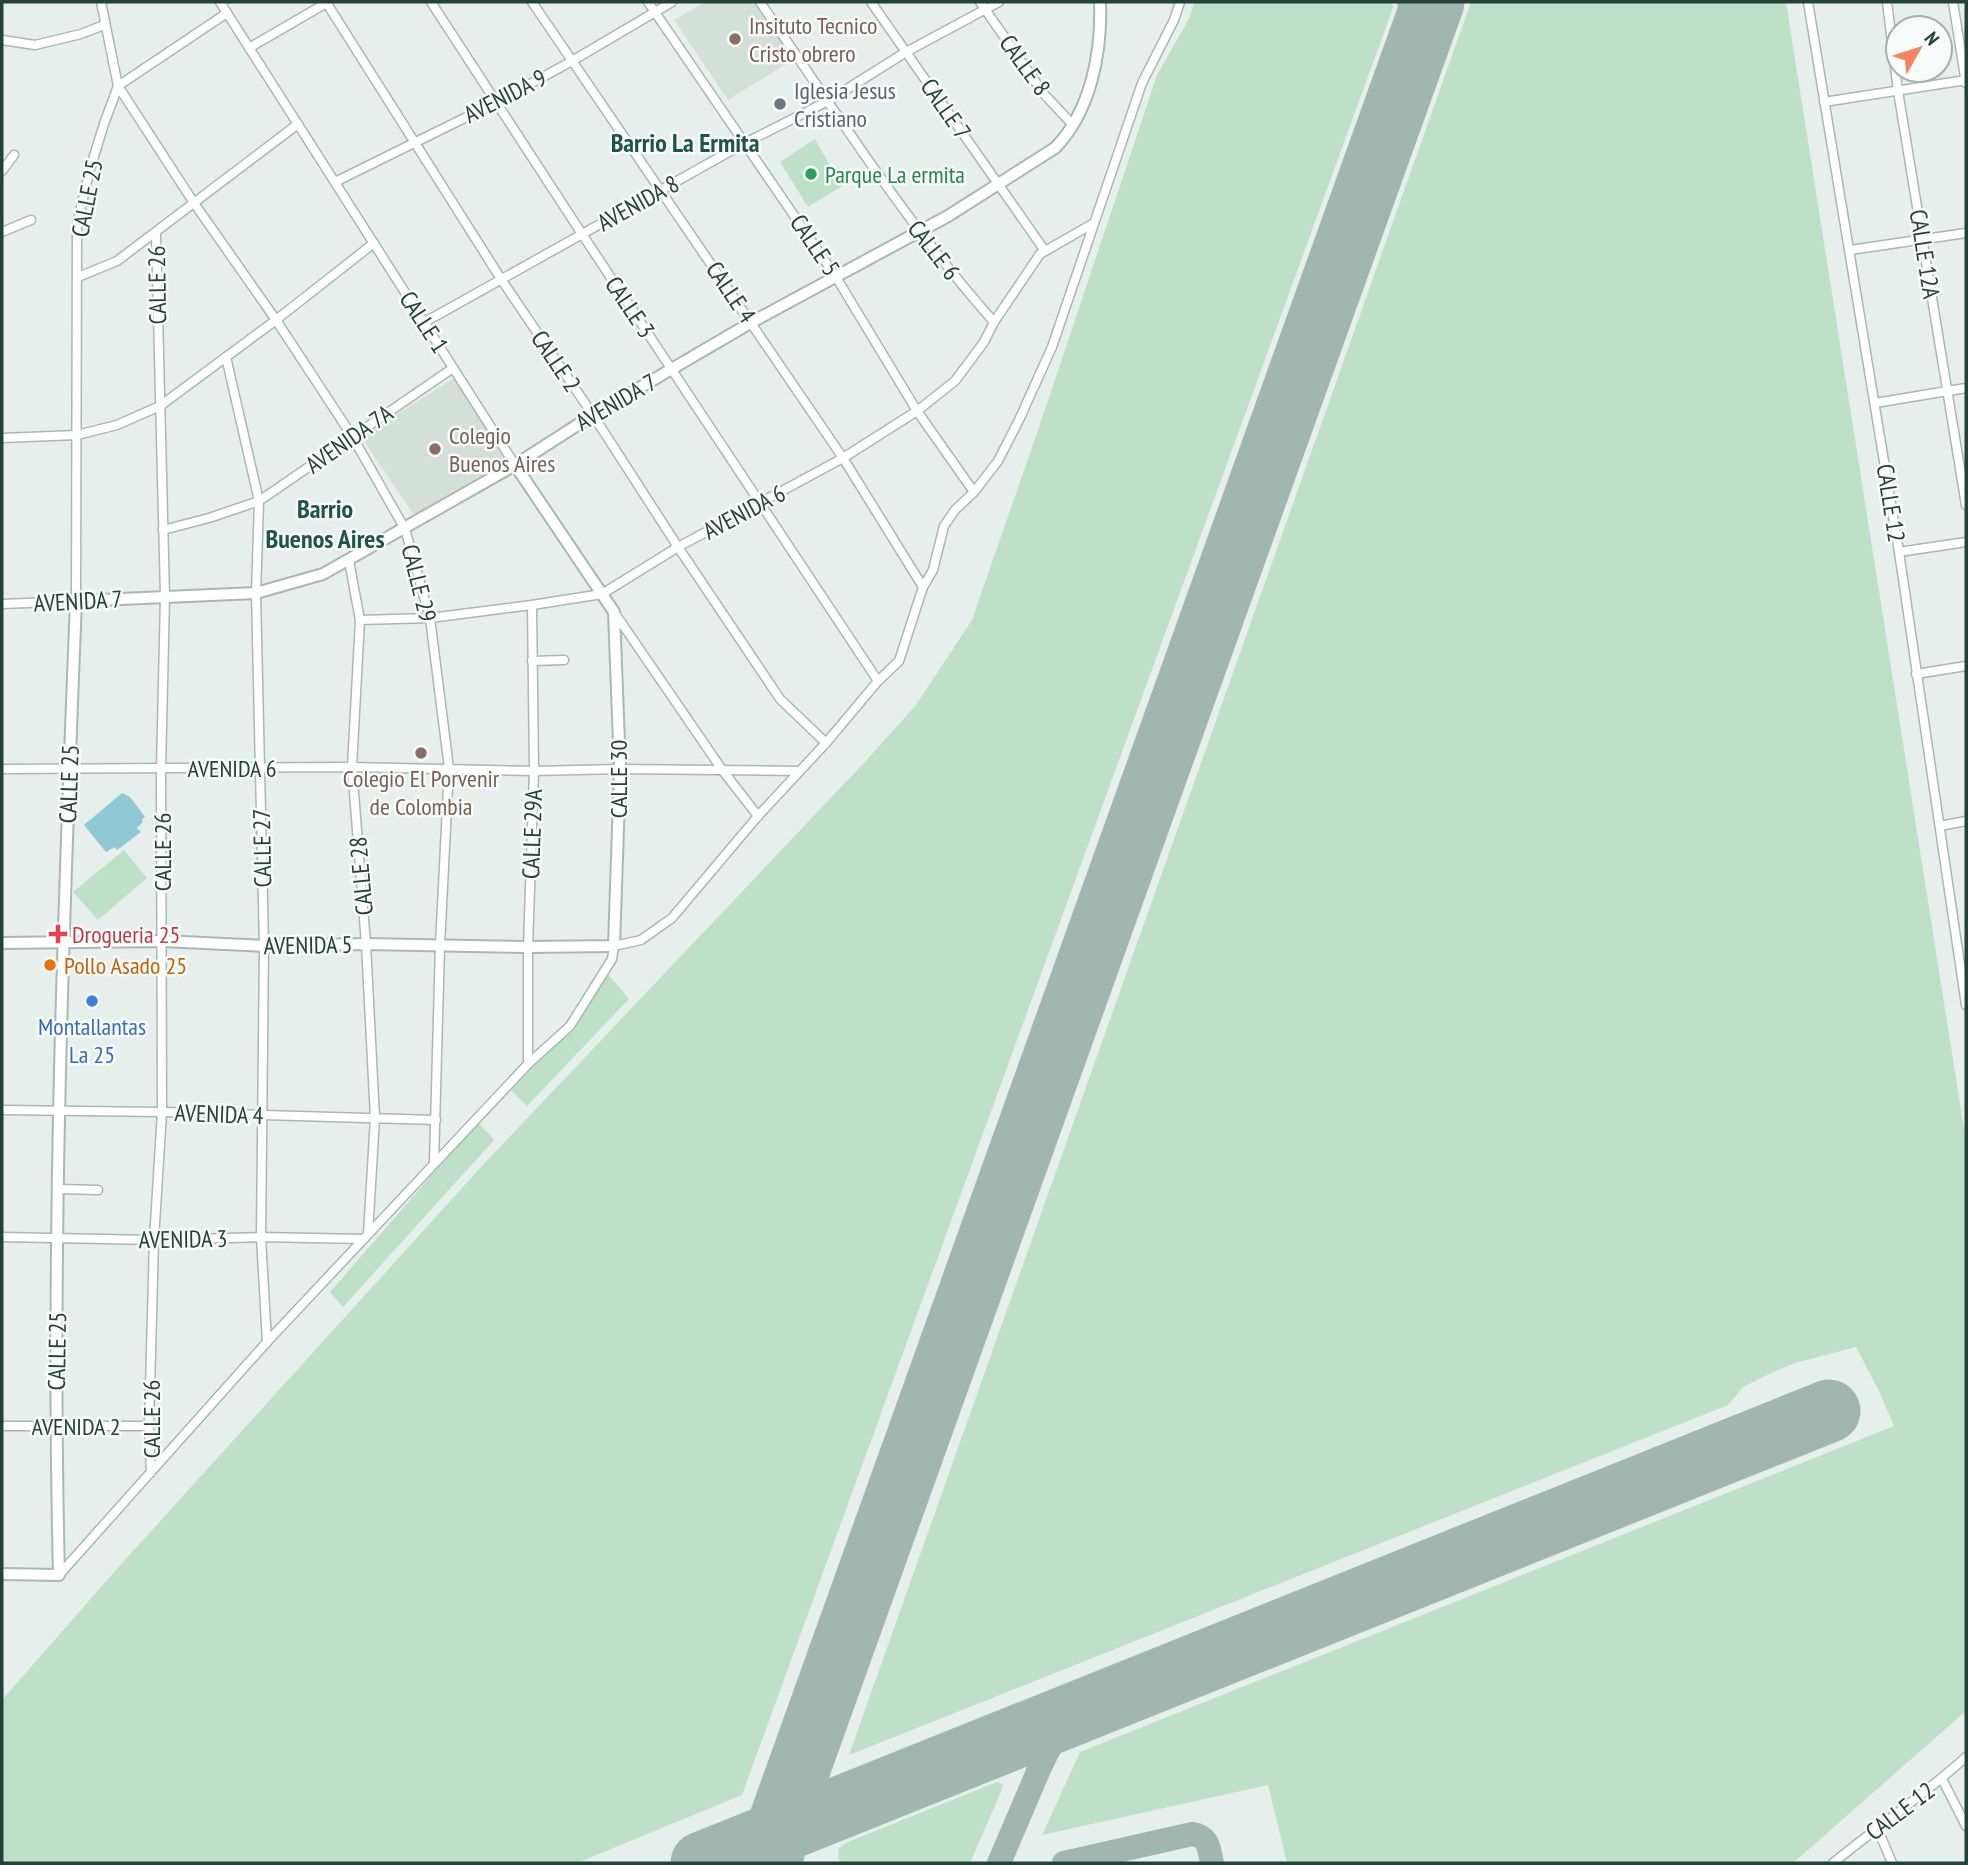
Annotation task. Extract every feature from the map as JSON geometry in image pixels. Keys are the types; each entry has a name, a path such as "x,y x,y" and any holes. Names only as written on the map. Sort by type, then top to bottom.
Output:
{"street":[{"path":"100,2 118,86 227,13"},
{"name":"CALLE 1","path":"220,2 515,465 723,771 758,816"},
{"path":"249,48 327,2"},
{"name":"CALLE 2","path":"327,2 501,279 780,699 826,743"},
{"name":"CALLE 3","path":"431,2 878,681"},
{"name":"CALLE 4","path":"532,2 844,458 923,587"},
{"name":"CALLE 5","path":"648,2 836,277 917,411 974,492"},
{"name":"AVENIDA 9","path":"335,182 496,102 672,2"},
{"name":"CALLE 6","path":"760,2 919,232 955,278 994,321"},
{"name":"CALLE 7","path":"871,2 1045,251"},
{"name":"AVENIDA 8","path":"425,322 746,143 828,101 983,5 999,2"},
{"name":"AVENIDA 7","path":"2,604 256,593 323,574 349,561 752,323 919,232 1055,148 1067,135 1087,95 1098,41 1100,2"},
{"path":"2,1574 59,1575 267,1342 528,1063 570,1026 612,959 614,946 641,940 672,918 758,816 899,661 923,587 933,570 944,526 998,461 1052,347 1142,83 1174,20 1180,2"},
{"name":"CALLE 12","path":"1808,2 1899,552 1963,964 1966,1005"},
{"name":"CALLE 12A","path":"1887,2 1898,91 1966,505"},
{"path":"1824,102 1966,81 1953,2"},
{"name":"CALLE 8","path":"983,5 1044,94 1073,125"},
{"path":"2,40 35,45 81,34 104,25"},
{"name":"CALLE 29","path":"118,86 352,436 405,528 430,618 449,768 440,944 434,1163"},
{"name":"CALLE 25","path":"59,1575 56,1425 60,1111 63,944 76,601 77,224 90,169 118,86"},
{"path":"78,277 117,261 298,124"},
{"path":"2,171 14,155"},
{"path":"2,232 31,220"},
{"path":"1045,251 1094,223"},
{"name":"CALLE 26","path":"151,1472 149,1426 154,1240 162,1112 161,769 165,597 156,233"},
{"path":"1850,250 1966,233"},
{"path":"2,438 77,435 117,425 160,405 276,320 374,243"},
{"name":"AVENIDA 6","path":"360,620 430,618 602,594 678,547 844,458 917,411 955,381 984,342 994,321 1040,254 1045,251"},
{"name":"CALLE 27","path":"226,357 259,501 256,593 264,946 261,1237 267,1342"},
{"name":"AVENIDA 7A","path":"163,530 259,501 453,368"},
{"path":"1875,403 1966,387"},
{"path":"1899,552 1966,542"},
{"name":"CALLE 28","path":"349,561 360,620 352,766 366,944 375,1118 366,1236"},
{"name":"CALLE 29A","path":"528,1063 528,947 534,771 532,605"},
{"name":"CALLE 30","path":"614,612 620,769 614,946"},
{"path":"615,645 633,640"},
{"path":"532,661 565,660"},
{"path":"1916,674 1966,666"},
{"name":"AVENIDA 6","path":"2,769 352,766 534,771 798,771"},
{"path":"1940,826 1966,821"},
{"name":"AVENIDA 5","path":"2,943 162,941 264,946 614,946"},
{"name":"AVENIDA 4","path":"2,1110 436,1120"},
{"path":"59,1189 98,1190"},
{"name":"AVENIDA 3","path":"2,1237 154,1240 366,1236"},
{"name":"AVENIDA 2","path":"2,1426 149,1426"},
{"name":"CALLE 12","path":"1833,1863 1942,1779 1966,1757"},
{"path":"1942,1779 1966,1826"},
{"path":"1877,1827 1892,1863"}],"shaded area":[{"name":"Insituto Tecnico Cristo obrero","path":"705,2 759,2 796,58 728,100 674,20"},
{"name":"Colegio Buenos Aires","path":"456,377 509,460 418,521 361,437"}],"green space":[{"path":"1194,2 1392,2 1393,8 742,1795 577,1863 2,1863 2,1700 115,1571 481,1167 916,705 972,620 1157,75 1190,17"},
{"path":"1471,2 1786,2 1966,1142 1966,1711 1793,1863 1287,1863 1268,1785 1042,1835 1080,1752 1894,1426 1856,1347 1775,1371 1743,1387 1728,1405 849,1755"},
{"name":"Parque La ermita","path":"815,139 842,186 808,207 780,162"},
{"path":"124,850 147,878 98,920 73,892"},
{"path":"607,973 629,999 527,1106 510,1089 571,1026"},
{"path":"478,1122 494,1140 343,1307 330,1292"},
{"path":"997,1782 1003,1784 1002,1789 970,1863 841,1863 838,1857 839,1848 850,1841"}],"water":[{"path":"122,793 130,797 145,817 137,828 141,832 117,850 115,847 106,852 84,825"}],"taxiway":[{"path":"1409,2 1417,47"},
{"path":"999,1863 1040,1767 1065,1717"},
{"path":"1016,1736 1034,1747 1040,1767"},
{"path":"787,1863 788,1797"},
{"path":"792,1858 800,1835 816,1818"},
{"path":"1064,1863 1192,1834 1205,1840 1212,1863"},
{"path":"704,1863 725,1859 747,1863"}],"runway":[{"path":"765,1863 1433,2"},
{"path":"702,1863 1829,1411"}],"place":[{"name":"Insituto Tecnico Cristo obrero","path":"735,39"},
{"name":"Iglesia Jesus Cristiano","path":"780,104"},
{"name":"Parque La ermita","path":"811,174"},
{"name":"Colegio Buenos Aires","path":"435,449"},
{"name":"Colegio El Porvenir de Colombia","path":"421,753"},
{"name":"Drogueria 25","path":"58,934"},
{"name":"Pollo Asado 25","path":"50,965"},
{"name":"Montallantas La 25","path":"92,1001"}],"district":[{"name":"Barrio La Ermita","path":"685,142"},
{"name":"Barrio Buenos Aires","path":"325,523"}]}
